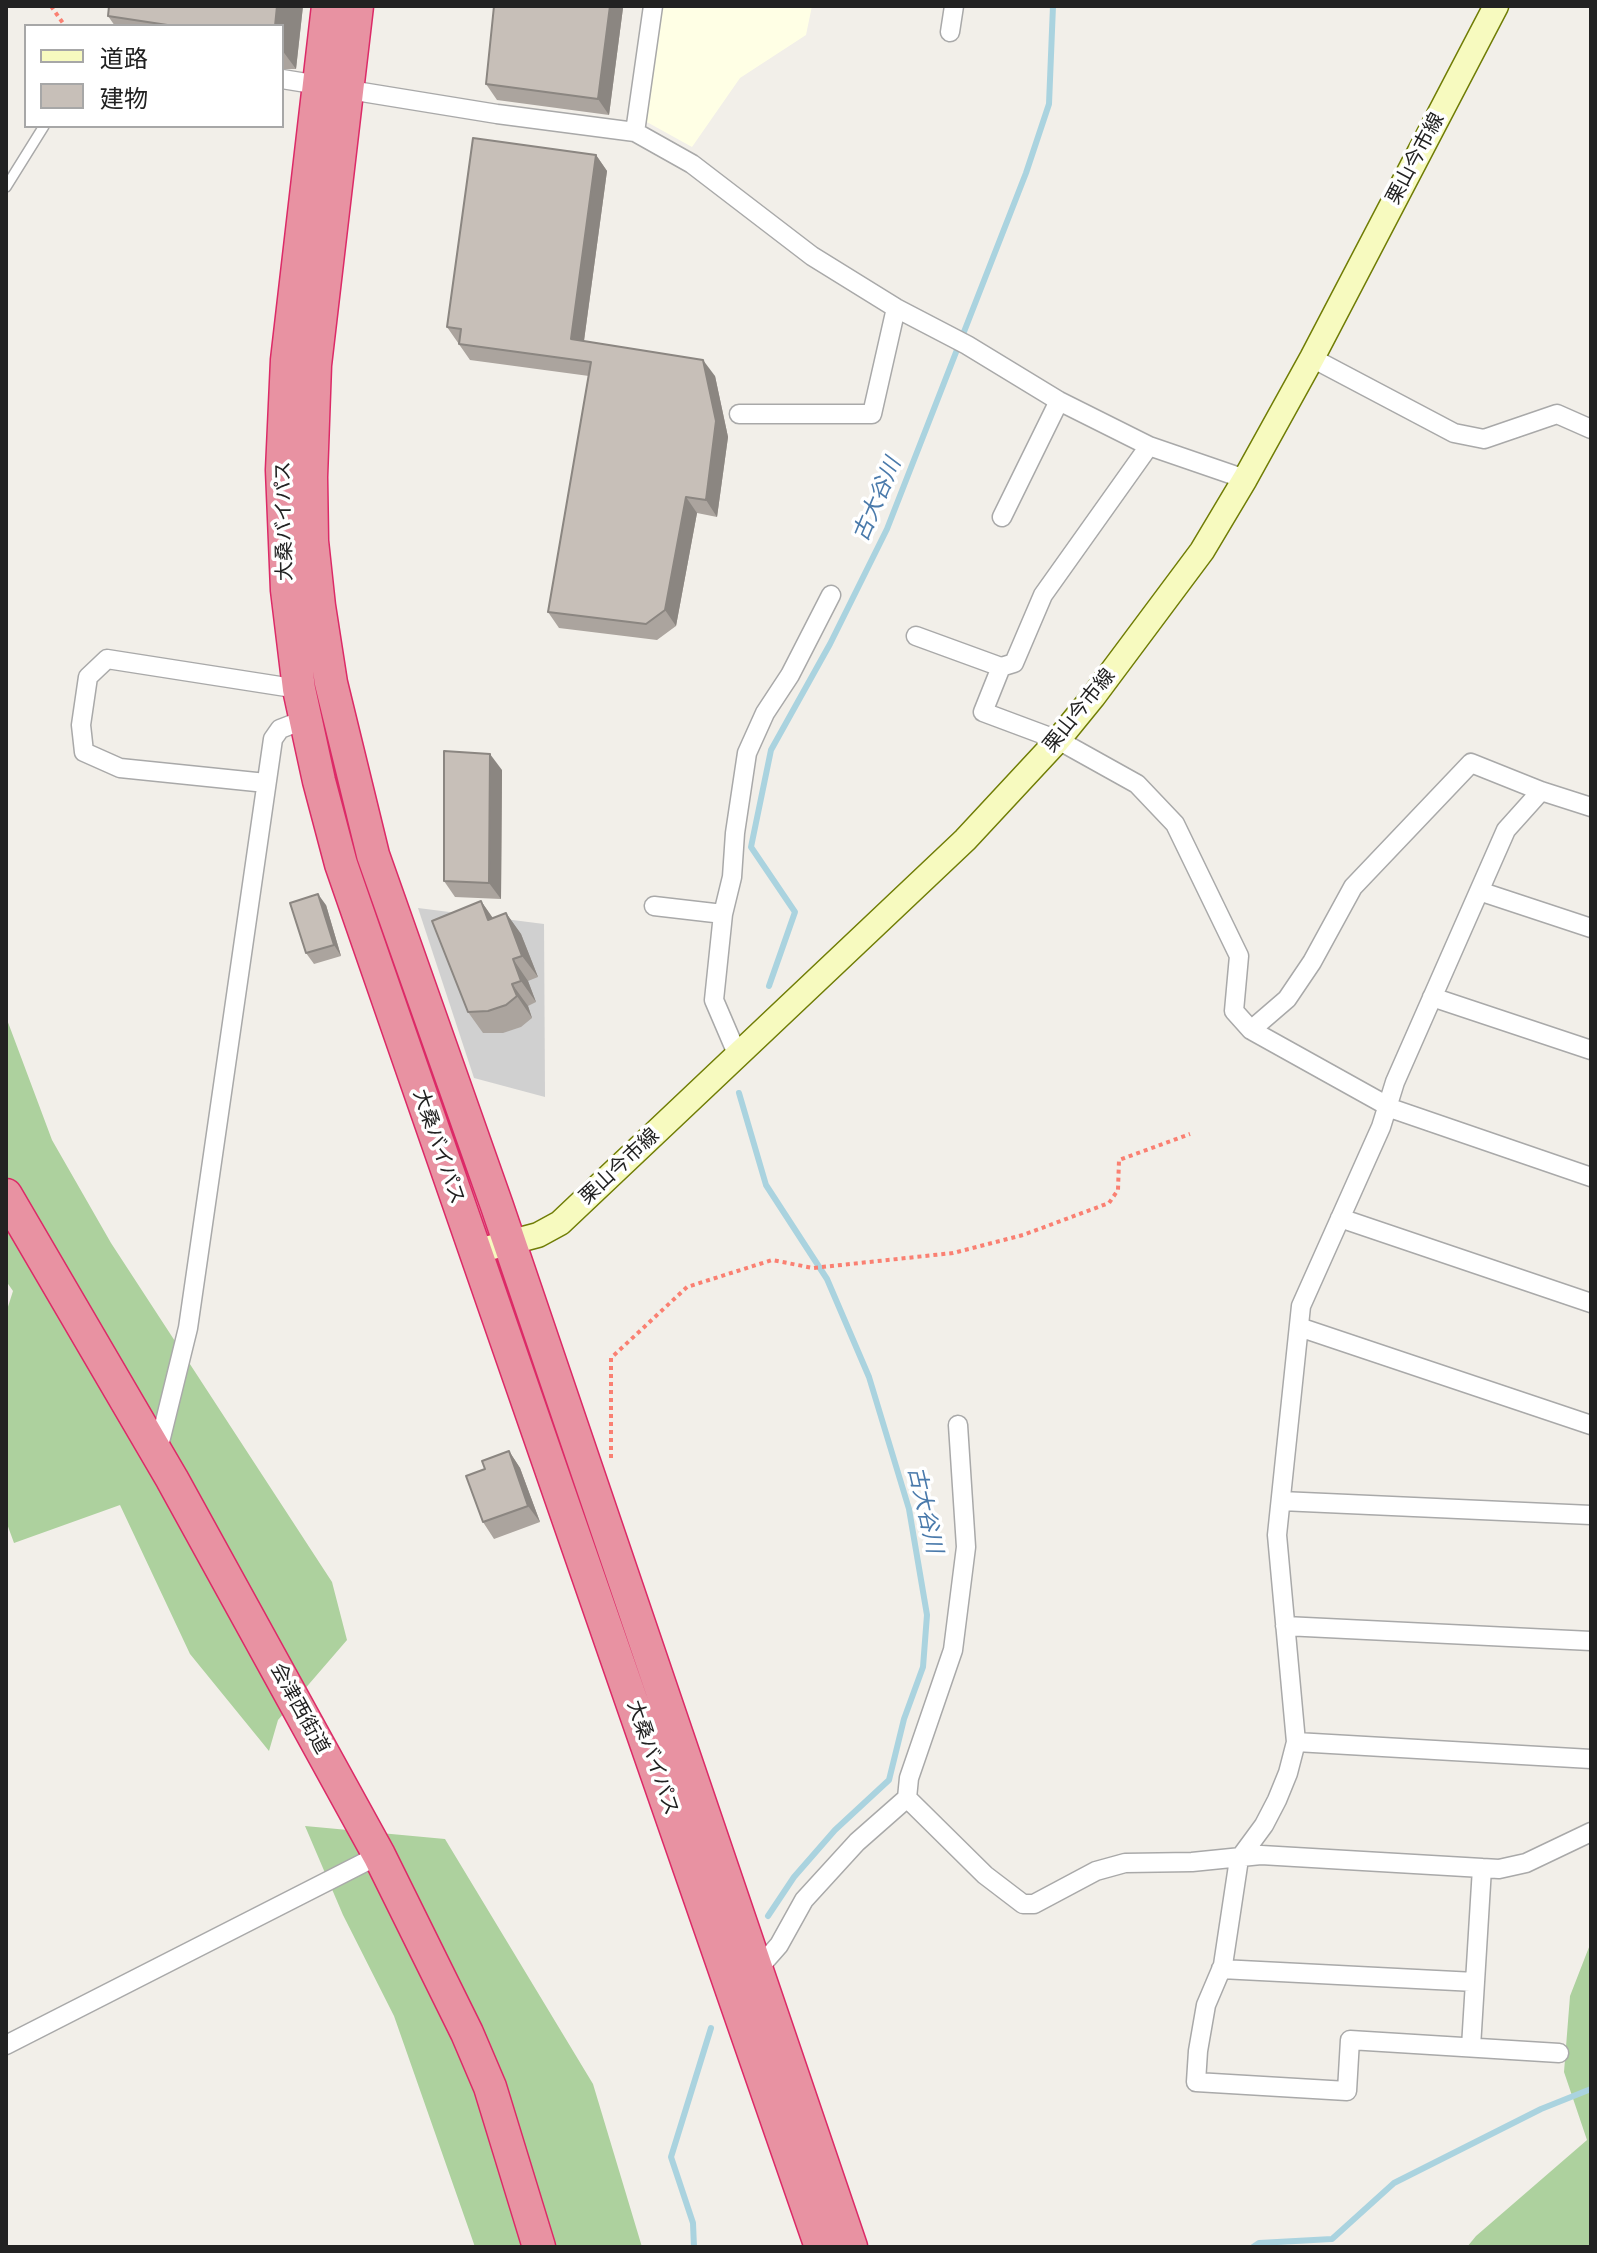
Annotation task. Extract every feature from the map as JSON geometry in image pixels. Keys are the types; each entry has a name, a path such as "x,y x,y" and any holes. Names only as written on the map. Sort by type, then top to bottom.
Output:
{"highway":[{"name":"大桑バイパス","path":"328,6 333,86 311,477 312,541 331,683 373,855 591,1489 744,1976 821,2247"},
{"name":"大桑バイパス","path":"357,6 333,86 287,360 282,470 287,590 302,704 341,864 474,1252 744,1976 851,2247"},
{"path":"327,815 359,804"},
{"name":"会津西街道","path":"6,1195 157,1454 379,1855 467,2033 490,2087 539,2247"}],"main road":[{"name":"栗山今市線","path":"474,1252 538,1235 560,1223 965,840 1058,740 1202,551 1245,479 1312,358 1496,6"}],"street":[{"path":"635,132 653,6"},
{"path":"950,32 954,6"},
{"path":"284,79 497,114 635,132 692,164 812,256 1059,401 1149,446 1245,479"},
{"path":"739,414 872,414 896,308"},
{"path":"1312,358 1454,433 1484,439 1557,414 1591,429"},
{"path":"1002,517 1059,401"},
{"path":"916,636 1001,667 1014,663 1043,595 1149,446"},
{"path":"738,1056 714,1000 723,914 732,877 747,753 765,713 790,675 831,595"},
{"path":"157,1454 188,1328 273,739 302,704 107,659 88,677 81,725 84,752 120,768 266,783"},
{"path":"1001,667 983,712 1058,740 1137,784 1175,824 1239,956 1234,1011 1251,1030 1387,1106 1591,1177"},
{"path":"1251,1030 1287,999 1312,962 1353,887 1471,763 1591,807"},
{"path":"1541,791 1506,830 1301,1306 1277,1535 1296,1742 1277,1800 1241,1857 1221,1969 1206,2005 1196,2082 1347,2091 1350,2040 1559,2053"},
{"path":"1479,891 1591,928"},
{"path":"654,906 723,914"},
{"path":"1432,997 1591,1050"},
{"path":"1340,1218 1591,1303"},
{"path":"1299,1327 1591,1425"},
{"path":"744,1976 779,1945 804,1900 857,1842 907,1798 909,1778 953,1650 966,1547 958,1425"},
{"path":"1281,1501 1591,1515"},
{"path":"1285,1626 1591,1641"},
{"path":"1296,1742 1591,1759"},
{"path":"907,1798 985,1875 1023,1904 1034,1904 1096,1871 1125,1863 1192,1862 1261,1855 1499,1869 1526,1863 1591,1832"},
{"path":"6,2045 379,1855"},
{"path":"1471,2047 1482,1868"},
{"path":"1221,1969 1475,1982"}],"lane":[{"path":"6,187 43,128"}],"path":[{"path":"51,6 63,24"},
{"path":"591,1489 611,1481 611,1358 687,1287 772,1260 813,1268 953,1253 1023,1235 1109,1203 1118,1190 1119,1160 1190,1134"}],"shaded area":[{"path":"653,6 812,6 806,35 740,78 692,147 645,121 662,8"},
{"path":"418,908 544,924 545,1097 474,1078"}],"green space":[{"path":"6,1017 52,1140 111,1243 332,1582 347,1640 278,1720 269,1751 190,1654 120,1505 14,1543 6,1521 6,1313 13,1291 6,1281"},
{"path":"305,1826 445,1839 593,2084 642,2247 475,2247 394,2016 343,1915"},
{"path":"1591,1942 1591,2247 1467,2247 1587,2140 1564,2072 1570,1996"}],"building":[{"path":"109,6 277,6 275,24 161,24 108,16"},
{"path":"494,6 610,6 598,99 486,84"},
{"path":"473,138 596,155 571,339 703,360 716,421 706,500 686,497 665,610 646,624 548,612 591,362 459,344 461,329 447,327"},
{"path":"444,751 490,754 489,883 444,881"},
{"path":"318,894 334,945 306,953 290,903"},
{"path":"481,901 488,920 506,913 522,956 513,959 521,981 512,984 517,996 506,1005 488,1011 468,1012 432,921"},
{"path":"509,1451 528,1506 483,1522 466,1476 485,1469 482,1461"}],"waterway":[{"name":"古大谷川","path":"769,986 795,912 751,847 771,750 830,644 887,529 1026,173 1049,104 1053,6"},
{"name":"古大谷川","path":"739,1093 766,1185 827,1279 869,1377 909,1509 927,1615 923,1667 904,1719 889,1780 835,1830 794,1877 768,1916"},
{"name":"古大谷川","path":"694,2247 693,2223 671,2157 711,2028"},
{"path":"1253,2247 1259,2243 1332,2239 1394,2183 1541,2109 1591,2089"}]}
